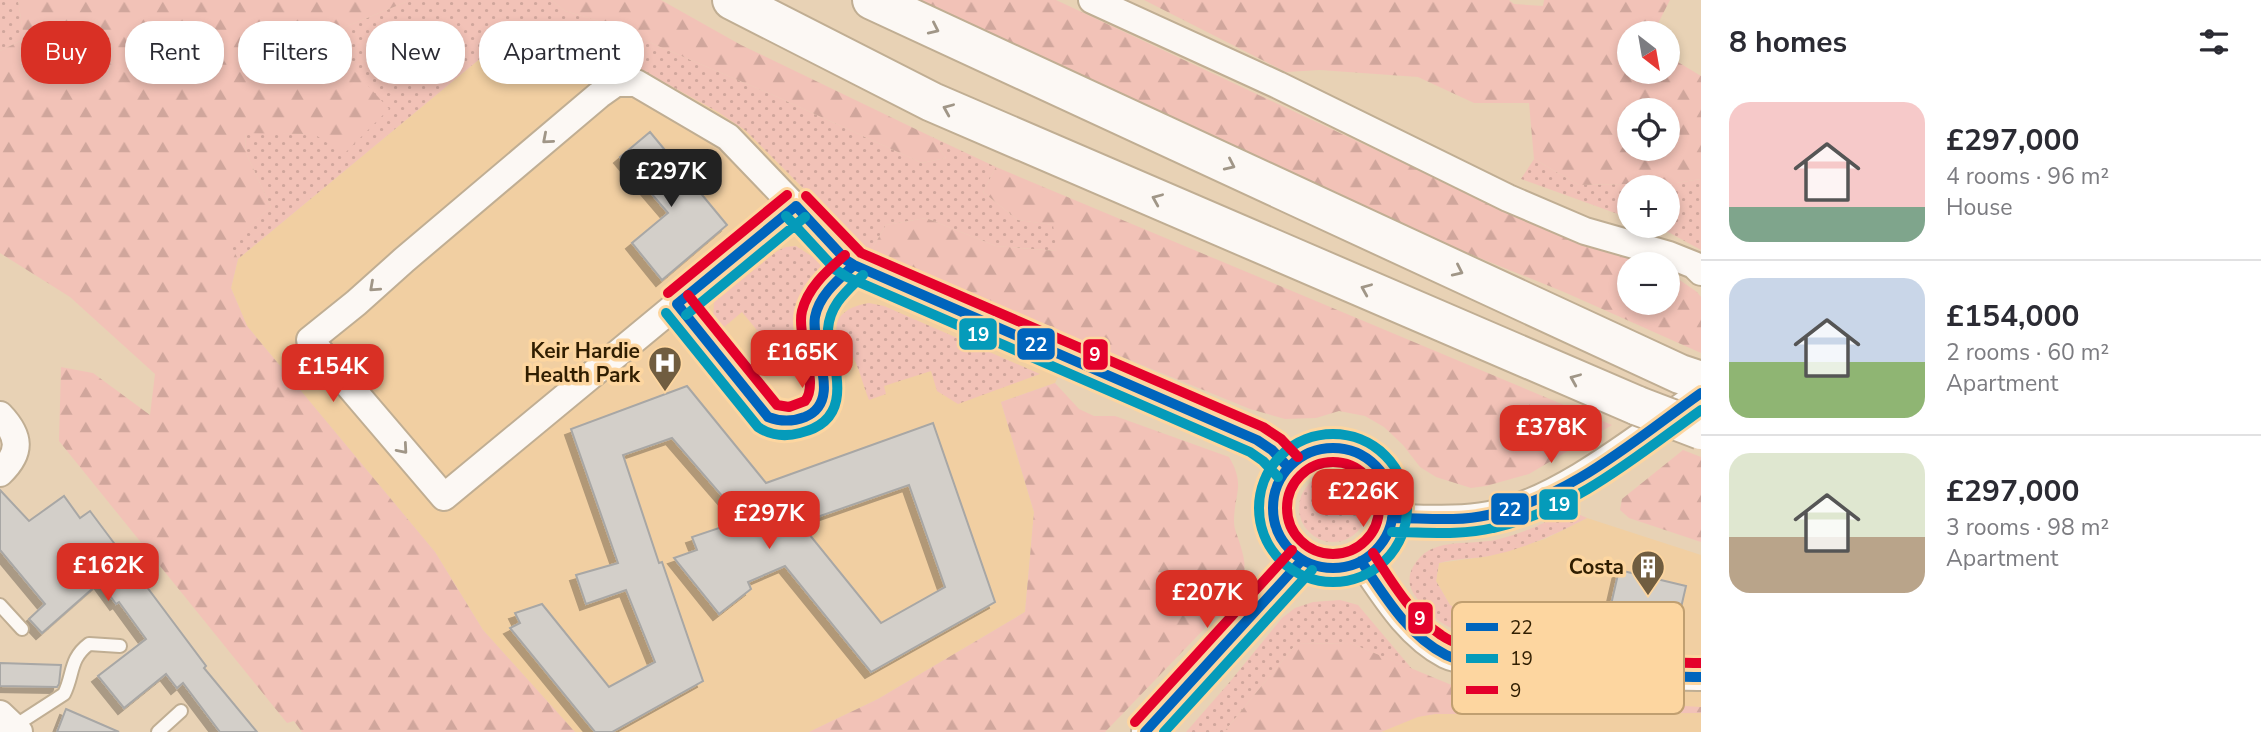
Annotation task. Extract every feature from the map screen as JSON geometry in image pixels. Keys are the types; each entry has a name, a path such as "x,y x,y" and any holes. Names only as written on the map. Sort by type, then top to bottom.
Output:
{"highway":[{"path":"733,0 932,102 1638,406 1701,430"},
{"path":"872,0 1694,383"}],"street":[{"path":"1092,0 1278,85 1508,198 1585,231 1669,255 1694,265 1701,272"},
{"path":"796,206 444,496 310,340 599,95 616,83 636,83 728,137 796,206 846,260 854,265 1257,440 1272,450 1288,467"},
{"path":"677,304 768,417 788,422 805,418 821,406 826,389 813,328 817,307 832,285 854,265"},
{"path":"1392,518 1467,518 1490,515 1538,499 1614,454 1694,383"},
{"path":"0,415 15,433 16,445 9,464 0,472"},
{"path":"1341,448 1359,454 1375,465 1387,481 1392,499 1392,518 1382,543 1361,561 1347,567 1331,569 1302,560 1288,549 1278,534 1273,517 1273,499 1278,482 1288,467 1304,455 1322,449 1341,448"},
{"path":"1145,732 1302,560"},
{"path":"1361,561 1403,621 1452,657"}],"lane":[{"path":"0,605 22,629"},
{"path":"11,724 65,694 74,661 79,652 89,644 120,646"},
{"path":"158,732 181,711"}],"shaded area":[{"name":"Keir Hardie Health Park","path":"479,59 479,84 644,84 644,71 745,130 869,254 1077,338 1055,383 1001,402 1034,512 1025,612 878,699 809,732 575,732 483,630 435,552 247,326 231,288 238,259 449,84 465,84 465,71"},
{"path":"1587,518 1701,555 1701,732 1381,732 1418,716 1435,714 1684,714 1684,602 1452,602 1452,606 1436,581 1439,563 1489,556 1545,539"}],"green space":[{"path":"0,0 18,0 21,40 0,51"},
{"path":"18,0 407,0 352,24 352,21 238,21 238,84 352,84 352,68 389,109 344,154 314,134 245,133 246,153 271,207 230,244 238,259 231,288 247,326 435,552 483,630 575,732 302,732 294,721 287,723 59,441 61,367 93,373 150,415 155,374 70,297 0,253 0,51 21,40 21,84 111,84 111,21 21,21"},
{"path":"551,0 565,11 599,21 479,21 479,59 465,71 465,21 366,21 366,84 449,84 238,259 229,244 271,207 246,153 245,132 314,134 319,84 352,84 352,24 406,2"},
{"path":"551,0 661,0 741,45 930,136 946,158 922,163 644,40 644,21 599,21 565,11"},
{"path":"896,0 1056,0 1534,224 1617,254 1617,315 1680,315 1680,280 1701,297 1701,353 1564,292 1274,175"},
{"path":"1144,0 1509,0 1514,4 1543,6 1544,0 1670,0 1659,21 1617,21 1617,84 1680,84 1680,63 1701,76 1701,179 1680,182 1680,175 1617,175 1617,184 1579,185 1534,159 1529,103 1474,103 1418,77 1320,70 1286,72"},
{"path":"644,40 922,163 946,158 930,136 996,167 983,192 1018,220 1054,225 1058,251 996,246 926,218 886,225 869,254 745,130 644,71"},
{"path":"1534,159 1579,185 1617,184 1617,214 1521,179"},
{"path":"996,167 1612,425 1529,474 1471,488 1436,477 1420,467 1384,427 1365,416 1339,411 1316,418 1285,419 1250,409 869,254 886,225 926,218 996,246 1057,251 1053,225 1018,220 983,192"},
{"path":"1701,179 1701,250 1679,238 1680,182"},
{"path":"796,246 819,261 821,269 800,309 796,324 798,342 810,379 810,395 742,312 717,333 713,323 714,302 776,252 785,247"},
{"path":"869,303 884,306 1040,374 958,404 937,391 931,371 884,386 886,394 869,400 854,358 838,337 836,327 846,312"},
{"path":"1055,383 1079,409 1094,416 1115,416 1229,457 1237,475 1234,525 1245,567 1243,580 1231,601 1105,732 809,732 878,699 1025,612 1034,512 1001,402"},
{"path":"1683,450 1701,457 1701,542 1629,518 1620,510 1622,499"},
{"path":"1333,474 1346,477 1357,484 1364,495 1367,508 1364,521 1357,532 1346,539 1333,542 1320,539 1309,532 1302,521 1299,508 1302,495 1309,484 1320,477"},
{"path":"1569,510 1587,518 1515,549 1489,556 1439,563 1436,581 1452,606 1452,628 1430,613 1412,590 1409,579 1411,571 1420,557 1429,551 1449,544 1505,538"},
{"path":"1340,600 1358,605 1412,669 1350,643 1296,644 1224,732 1186,732 1282,618 1295,608 1313,602"},
{"path":"1350,643 1452,685 1452,714 1418,717 1381,732 1224,732 1296,644"},
{"path":"1684,706 1701,707 1701,713 1684,713"}],"building":[{"path":"650,132 727,225 662,280 632,243 668,213 620,157"},
{"path":"687,386 766,483 933,423 995,602 871,672 785,566 748,582 751,589 719,614 674,558 697,550 692,537 743,520 672,438 623,455 659,563 662,562 703,681 612,732 595,732 510,628 520,623 515,613 542,604 609,687 655,662 626,590 586,604 576,575 618,563 571,429","holes":["909,485 945,587 881,623 800,523"]},
{"path":"0,490 29,521 64,496 80,518 90,511 206,666 204,668 257,732 220,732 183,683 177,688 166,674 124,708 98,676 146,639 119,602 116,604 100,582 42,633 29,619 45,604 0,550"},
{"name":"Costa","path":"1619,570 1686,586 1682,602 1612,602"},
{"path":"0,663 61,665 59,684 57,687 0,686"},
{"path":"66,709 119,732 57,732"}],"transit line":[{"name":"9","path":"668,293 787,195"},
{"name":"9","path":"806,196 861,253 1263,427 1281,439 1298,457"},
{"name":"22","path":"796,206 846,260 854,265 1257,440 1272,450 1288,467"},
{"name":"22","path":"677,304 796,206"},
{"name":"19","path":"786,216 836,270 847,277 1250,452 1278,477"},
{"name":"19","path":"686,315 805,217"},
{"name":"9","path":"688,295 777,405 789,407 805,401 809,393 809,371 801,321 805,302 819,280 845,255"},
{"name":"22","path":"677,304 768,417 782,421 796,420 816,409 822,399 823,372 815,329 817,309 830,288 854,265"},
{"name":"19","path":"666,313 758,427 783,435 800,433 818,426 829,417 835,405 837,376 828,329 829,320 840,299 863,275"},
{"name":"22","path":"1392,518 1476,517 1517,507 1546,496 1626,448 1701,393"},
{"name":"19","path":"1392,532 1468,532 1522,520 1550,509 1603,480 1701,410"},
{"name":"19","path":"1333,434 1361,440 1374,446 1385,456 1395,467 1401,480 1407,508 1401,536 1395,549 1385,560 1374,570 1361,576 1333,582 1305,576 1292,570 1281,560 1271,549 1265,536 1259,508 1265,480 1271,467 1281,456 1292,446 1305,440 1333,434"},
{"name":"22","path":"1333,448 1356,453 1375,466 1388,485 1393,508 1388,531 1375,550 1356,563 1333,568 1310,563 1291,550 1278,531 1273,508 1278,485 1291,466 1310,453 1333,448"},
{"name":"9","path":"1333,462 1351,465 1366,475 1376,490 1379,508 1376,526 1366,541 1351,551 1333,554 1315,551 1300,541 1290,526 1287,508 1290,490 1300,475 1315,465 1333,462"},
{"name":"9","path":"1135,722 1292,550"},
{"name":"9","path":"1373,553 1420,618 1452,641"},
{"name":"22","path":"1145,732 1302,560"},
{"name":"22","path":"1361,561 1408,626 1432,647 1452,657"},
{"name":"19","path":"1164,732 1312,570"},
{"name":"9","path":"1684,663 1701,663"},
{"name":"22","path":"1684,677 1701,677"}],"place":[{"name":"Keir Hardie Health Park","path":"665,393"},
{"name":"Costa","path":"1648,597"}]}
